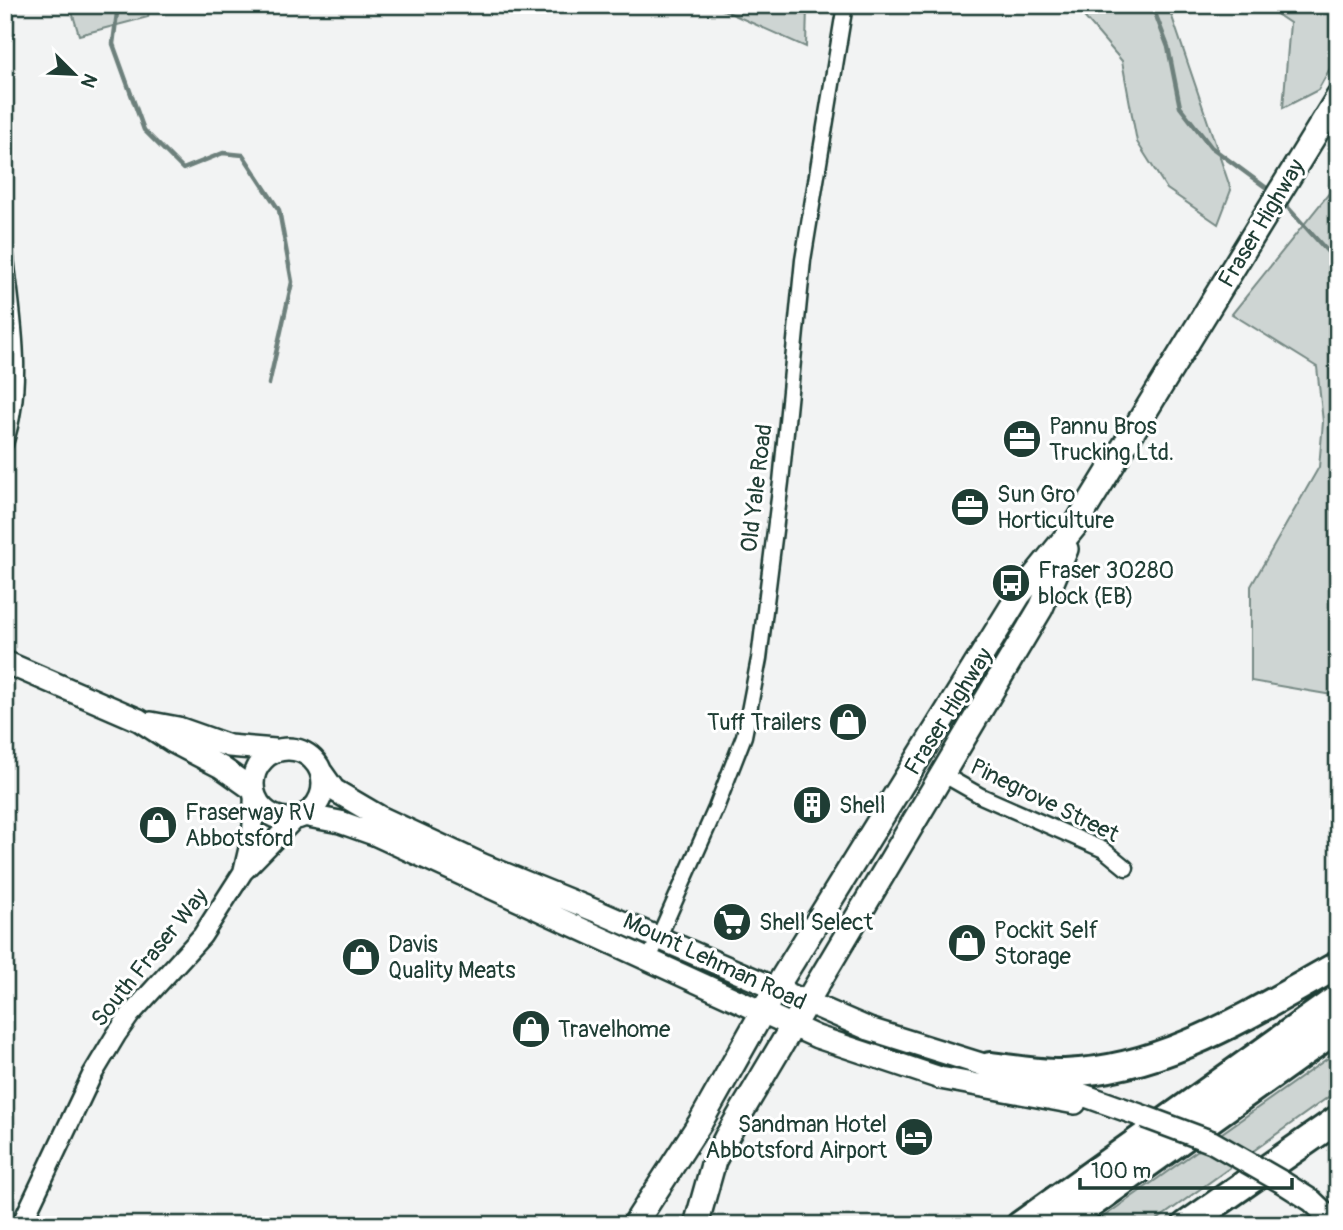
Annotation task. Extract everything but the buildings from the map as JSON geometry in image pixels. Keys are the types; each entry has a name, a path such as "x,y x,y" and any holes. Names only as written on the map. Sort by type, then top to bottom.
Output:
{"highway":[{"path":"990,1066 1047,1073 1086,1072 1110,1069 1162,1055 1218,1030 1338,965"},
{"path":"1020,1225 1338,998"},
{"path":"1062,1225 1338,1028"},
{"path":"1186,1225 1333,1123"},
{"path":"1199,1225 1333,1123"},
{"path":"1006,1225 1064,1193"}],"main road":[{"name":"Fraser Highway","path":"634,1225 700,1123 776,988 1019,595 1075,526 1338,97"},
{"name":"Fraser Highway","path":"696,1225 715,1161 1041,608 1075,526"},
{"path":"5,662 139,720 173,743 221,767 253,791 263,810 273,816 285,819 300,817 315,806 321,796 322,774 317,763 298,750 229,746 178,728 139,720"},
{"path":"253,791 253,777 257,766 265,756 275,750"},
{"name":"Mount Lehman Road","path":"322,774 334,790 369,812 483,865 892,1037 1090,1096 1120,1110 1189,1132 1212,1142 1312,1200 1338,1210"},
{"name":"Mount Lehman Road","path":"300,817 340,822 374,834 793,1026 848,1048 940,1078 1120,1110"},
{"name":"Mount Lehman Road","path":"1312,1200 1337,1225"}],"street":[{"name":"Old Yale Road","path":"649,959 721,796 744,736 759,659 781,482 803,260 845,5"},
{"path":"5,249 18,369 15,409 5,444"},
{"name":"Pinegrove Street","path":"944,775 981,796 1104,850 1126,868"},
{"name":"South Fraser Way","path":"243,872 253,833 253,791"},
{"name":"South Fraser Way","path":"21,1225 103,1054 130,1015 202,936 243,872 300,817"}],"shaded area":[{"path":"70,5 150,5 148,17 79,35"},
{"path":"712,5 807,5 806,47"},
{"path":"1074,5 1168,5 1231,190 1218,224 1167,189 1137,142 1122,61"},
{"path":"1263,5 1338,5 1338,54 1318,90 1283,108 1290,23"},
{"path":"1338,182 1338,696 1251,681 1251,586 1319,467 1323,422 1317,367 1232,314"},
{"path":"1338,1051 1338,1090 1150,1225 1092,1225"}],"waterway":[{"path":"118,5 113,44 144,130 183,169 223,153 243,155 279,210 292,282 269,384"},
{"path":"1152,5 1168,47 1180,107 1211,147 1268,189"},
{"path":"1282,201 1338,263"}],"place":[{"name":"Pannu Bros Trucking Ltd.","path":"1022,439"},
{"name":"Sun Gro Horticulture","path":"970,507"},
{"name":"Fraser 30280 block (EB)","path":"1011,583"},
{"name":"Tuff Trailers","path":"848,722"},
{"name":"Shell","path":"812,805"},
{"name":"Fraserway RV Abbotsford","path":"158,825"},
{"name":"Shell Select","path":"732,922"},
{"name":"Pockit Self Storage","path":"967,943"},
{"name":"Davis Quality Meats","path":"361,957"},
{"name":"Travelhome","path":"531,1029"},
{"name":"Sandman Hotel Abbotsford Airport","path":"914,1137"}]}
